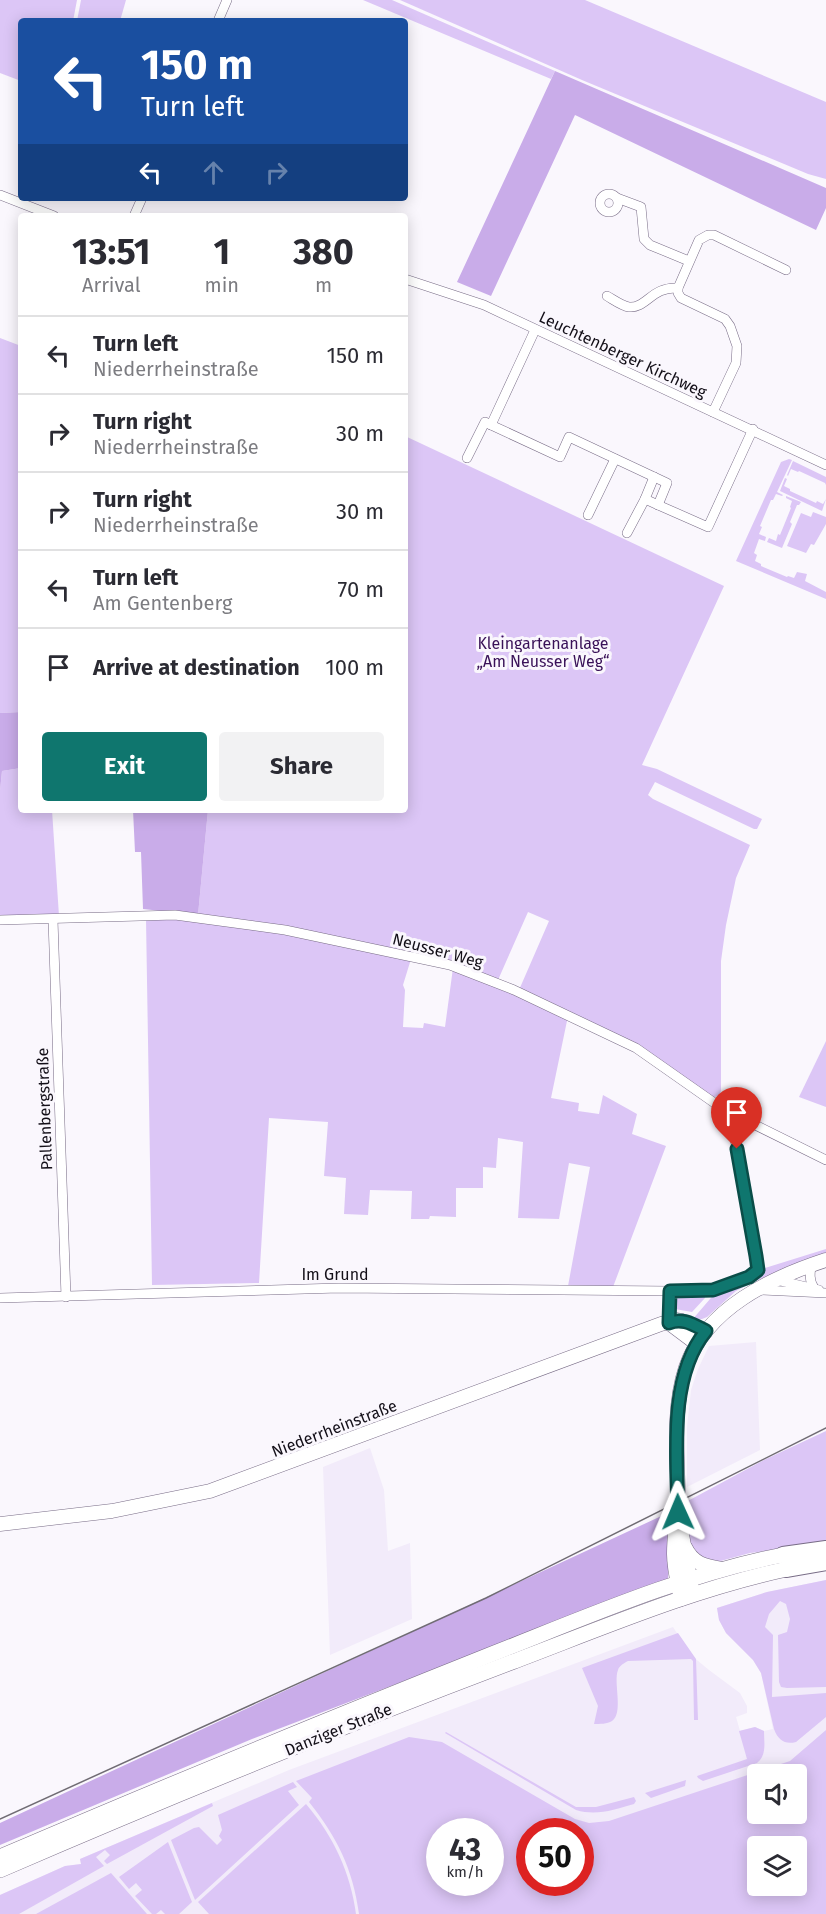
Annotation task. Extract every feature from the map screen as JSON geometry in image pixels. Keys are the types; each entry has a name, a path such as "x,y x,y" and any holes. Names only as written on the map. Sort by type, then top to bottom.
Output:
{"highway":[{"name":"Danziger Straße","path":"785,1562 826,1549"},
{"name":"Danziger Straße","path":"785,1562 826,1562"}],"main road":[{"name":"Danziger Straße","path":"0,1857 243,1754 628,1601 722,1569 785,1562"},
{"name":"Danziger Straße","path":"0,1870 420,1696 785,1562"}],"street":[{"path":"219,18 227,0"},
{"path":"0,195 46,213"},
{"path":"617,198 641,207 644,240 689,261"},
{"path":"713,412 736,363 737,346 725,319 681,298 678,293 678,288 699,240 714,235 786,270"},
{"name":"Leuchtenberger Kirchweg","path":"408,280 471,299 826,465"},
{"path":"607,296 631,307 641,305 666,287 678,288"},
{"path":"491,425 535,330"},
{"path":"467,458 485,422 560,457 569,437 667,483 658,505"},
{"path":"645,499 708,528 753,429"},
{"path":"588,515 615,459"},
{"path":"627,533 654,477"},
{"name":"Neusser Weg","path":"0,920 175,915 285,930 450,965 514,990 636,1048 723,1109 826,1160"},
{"name":"Pallenbergstraße","path":"53,920 66,1298"},
{"path":"697,1344 669,1323 670,1291 713,1290 749,1277 756,1272 758,1267 733,1127 723,1109"},
{"path":"688,1597 674,1553 678,1512 677,1440 681,1388 686,1367 706,1331 730,1308 757,1290 798,1269 826,1260"},
{"path":"811,1265 810,1277 814,1288"},
{"path":"777,1280 826,1293"},
{"name":"Im Grund","path":"0,1298 66,1298 339,1288 670,1291"},
{"path":"757,1290 826,1293"},
{"name":"Niederrheinstraße","path":"0,1524 112,1510 210,1491 675,1320 706,1331"},
{"path":"678,1512 684,1546 684,1581"},
{"path":"684,1546 692,1560 704,1566 722,1569"}],"shaded area":[{"path":"555,71 826,188 826,208 816,230 575,115 491,296 457,282"},
{"path":"18,712 18,768 2,771 0,791 0,713"},
{"path":"133,813 208,813 198,915 143,909 141,852 135,852"},
{"path":"756,1342 760,1450 687,1487 687,1427 691,1390 698,1369 709,1346"},
{"path":"370,1448 384,1490 388,1551 410,1543 412,1619 330,1655 323,1467"},
{"path":"670,1512 668,1580 252,1739 0,1845 0,1823"},
{"path":"826,1580 826,1914 0,1914 0,1895 65,1866 81,1864 80,1859 289,1770 673,1627 692,1656 740,1693 747,1706 747,1713 736,1717 740,1731 755,1727 764,1731 773,1729 761,1673 753,1660 726,1633 719,1620 717,1608 767,1592"}],"green space":[{"path":"0,0 77,0 74,18 18,18 18,80 0,73"},
{"path":"81,0 126,0 121,18 78,18"},
{"path":"363,0 392,0 555,71 551,79"},
{"path":"400,0 585,0 826,102 826,179 808,174 582,80"},
{"path":"0,338 18,345 18,712 0,713"},
{"name":"Kleingartenanlage „Am Neusser Weg“","path":"408,437 724,586 642,765 657,769 762,819 757,829 754,829 655,782 648,795 750,845 736,878 721,961 720,1095 712,1098 652,1054 519,990 549,921 528,912 498,980 198,915 208,813 408,813"},
{"path":"792,460 777,492 783,495 776,494 771,500 760,526 762,527 759,534 766,537 765,541 759,539 754,553 757,555 755,561 787,577 794,578 797,572 807,574 805,581 826,592 826,599 736,561 781,462"},
{"path":"793,461 826,477 826,485 791,469 788,476"},
{"path":"785,478 787,479 784,486 790,491 816,503 817,501 823,504 826,499 822,511 780,491"},
{"path":"786,496 801,502 797,505 782,548 767,542 769,538 776,541 778,534 780,535 791,508 792,501"},
{"path":"813,512 826,517 826,524 814,545 811,544 806,553 787,546 801,513 811,517"},
{"path":"18,768 18,813 52,813 59,916 0,917 2,771"},
{"path":"171,918 256,927 411,959 403,985 405,990 403,1027 423,1028 424,1023 445,1027 453,968 568,1016 551,1098 579,1103 578,1111 599,1114 603,1095 637,1114 632,1134 666,1146 613,1287 568,1286 590,1167 569,1163 559,1219 518,1218 523,1142 498,1138 496,1168 483,1167 483,1188 456,1188 456,1217 430,1216 429,1219 411,1219 412,1191 370,1190 368,1215 344,1214 346,1178 324,1176 328,1122 269,1118 259,1283 152,1285 146,919"},
{"path":"826,1041 826,1107 799,1097"},
{"path":"826,1249 826,1253 736,1291 707,1317 692,1320 716,1292 750,1282 765,1268"},
{"path":"705,1294 705,1298 692,1312 675,1309 675,1303 680,1296"},
{"path":"826,1431 826,1543 750,1553 717,1562 705,1562 688,1544 684,1503 764,1460"},
{"path":"826,1580 826,1687 781,1687 778,1635 787,1632 790,1619 786,1604 780,1601 769,1614 765,1627 773,1635 772,1697 826,1693 826,1717 796,1742 785,1742 780,1739 774,1729 761,1673 753,1660 726,1633 719,1620 717,1608 767,1592"},
{"path":"678,1633 696,1659 698,1720 694,1720 693,1661 691,1659 628,1661 618,1670 618,1705 615,1717 608,1723 594,1724 598,1706 582,1668"},
{"path":"755,1727 764,1731 764,1753 760,1760 703,1781 698,1778 697,1776 747,1759 739,1731"},
{"path":"826,1730 826,1914 359,1914 353,1882 336,1841 309,1802 312,1798 296,1781 409,1737 442,1742 573,1818 516,1818 516,1896 594,1896 594,1822 609,1821 747,1775 747,1824 807,1824 807,1764 781,1764 790,1761"},
{"path":"446,1732 576,1807 596,1807 634,1797 636,1801 634,1804 605,1812 576,1810"},
{"path":"686,1780 685,1786 651,1798 645,1793"},
{"path":"293,1782 297,1787 288,1791 299,1805 195,1900 171,1840 199,1827 217,1845 222,1840 219,1836 222,1830 218,1815"},
{"path":"212,1803 213,1806 107,1864 104,1861 110,1855 105,1850 96,1857 104,1866 19,1914 0,1914 0,1895 65,1866 81,1864 80,1859"},
{"path":"306,1804 333,1842 350,1884 356,1914 209,1914 198,1902"},
{"path":"168,1842 192,1902 179,1914 165,1914 161,1910 152,1914 135,1896 142,1890 136,1883 129,1889 119,1877"},
{"path":"111,1873 147,1914 36,1914"}],"tram line":[{"path":"0,1819 486,1598 826,1428"}],"route":[{"path":"678,1512 677,1440 681,1388 686,1367 706,1331 682,1321 675,1320 669,1323 670,1291 713,1290 749,1277 756,1272 758,1267 737,1149"}]}
